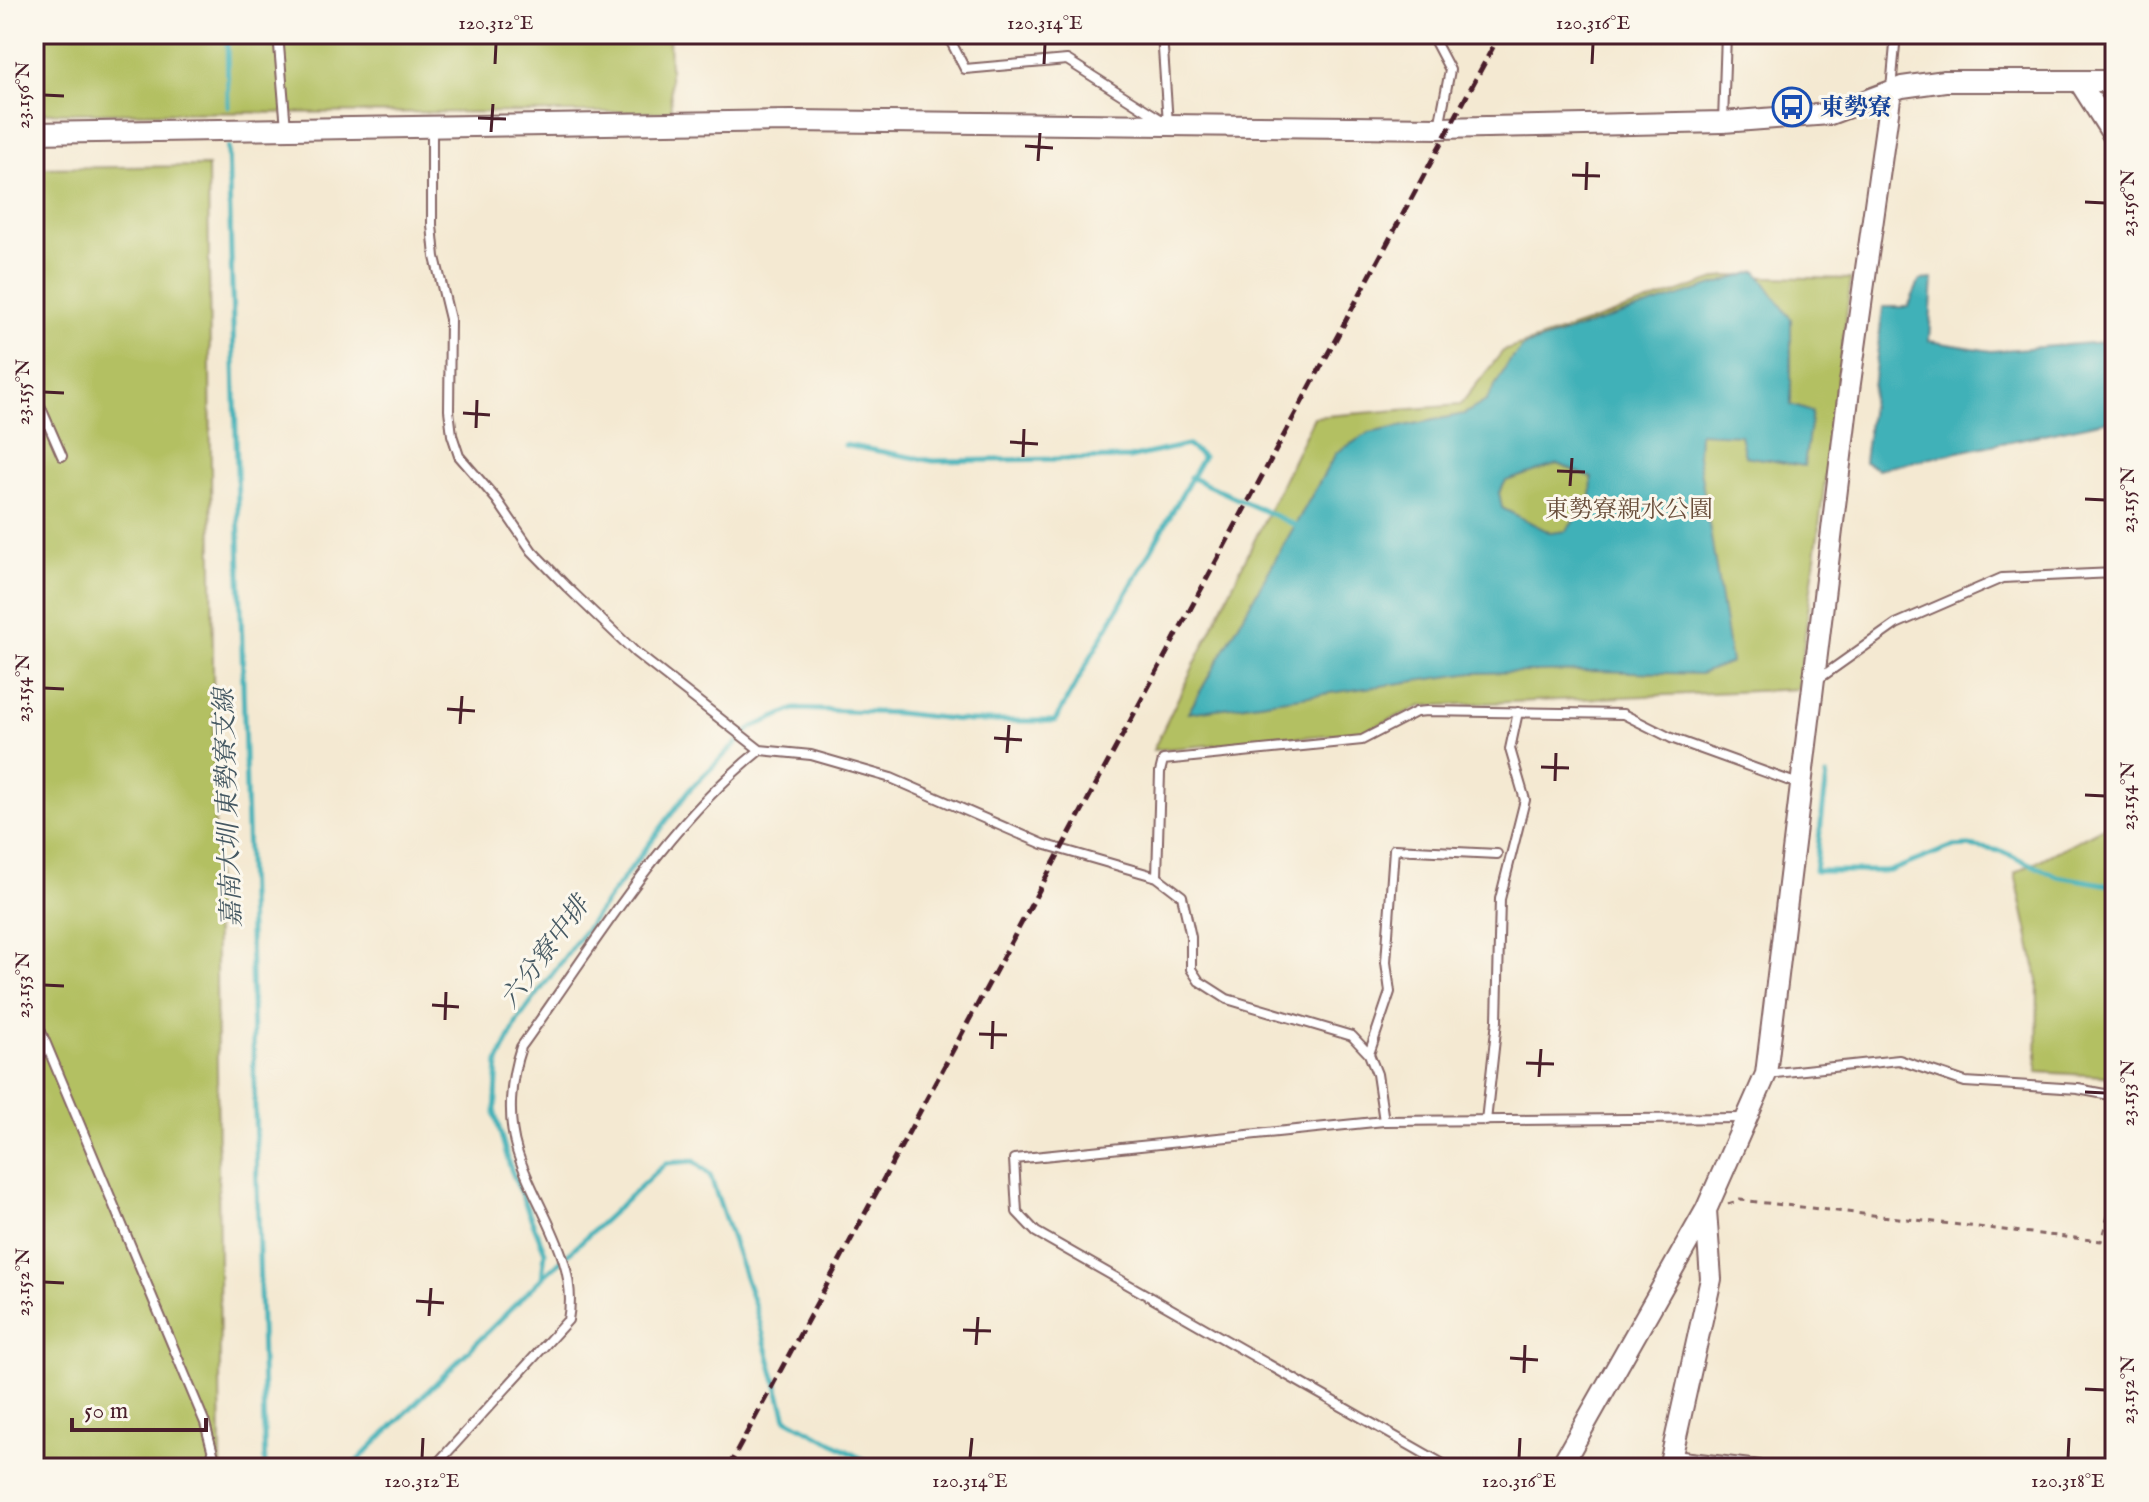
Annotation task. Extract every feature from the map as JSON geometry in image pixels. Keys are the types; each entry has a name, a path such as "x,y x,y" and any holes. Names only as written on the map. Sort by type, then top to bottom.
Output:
{"street":[{"path":"34,133 791,121 1439,128 1723,122 1830,114 1891,91 1945,81 2115,81"},
{"path":"2079,81 2115,138"},
{"path":"1560,1468 1706,1210 1766,1074 1813,682 1891,91"},
{"path":"1671,1461 1711,1279 1706,1210"}],"lane":[{"path":"278,34 286,128"},
{"path":"947,34 965,69 1067,60 1168,124"},
{"path":"1162,34 1168,124"},
{"path":"1264,37 1306,34"},
{"path":"1431,34 1450,70 1439,128"},
{"path":"1723,122 1726,34"},
{"path":"1891,91 1896,34"},
{"path":"432,126 432,225 435,257 450,319 449,410 452,435 459,456 497,500 532,551 635,652 756,747 811,755 891,778 1043,844 1157,877 1182,896 1191,937 1191,969 1199,981 1227,999 1352,1036 1369,1054 1381,1088 1384,1121"},
{"path":"34,392 62,456"},
{"path":"1813,682 1896,624 2002,578 2115,573"},
{"path":"1157,877 1163,760 1362,740 1416,712 1623,714 1671,738 1801,785"},
{"path":"1486,1121 1497,1021 1500,899 1525,800 1510,749 1518,712"},
{"path":"433,1468 568,1320 573,1297 558,1247 516,1149 511,1092 521,1047 653,864 720,781 756,747"},
{"path":"1369,1054 1390,992 1386,962 1394,849 1497,854"},
{"path":"34,1015 205,1423 217,1468"},
{"path":"1766,1074 1899,1060 1965,1082 2078,1089 2115,1096"},
{"path":"1450,1468 1036,1232 1017,1212 1014,1159 1384,1121 1749,1118"},
{"path":"1671,1461 1785,1468"}],"path":[{"path":"1706,1210 1740,1200 2101,1241 2115,1191"}],"green space":[{"path":"34,34 669,34 671,112 34,113"},
{"path":"208,166 221,1468 34,1468 34,168"},
{"name":"東勢寮親水公園","path":"1725,276 1851,279 1798,689 1422,706 1361,732 1153,750 1314,417 1460,405 1503,351"},
{"path":"2115,821 2115,1081 2104,1076 2037,1072 2038,980 2015,873"}],"water":[{"name":"東勢寮親水公園","path":"1757,271 1791,319 1791,405 1812,412 1804,466 1745,456 1740,435 1699,433 1698,456 1731,662 1700,674 1597,671 1473,673 1188,713 1336,453 1369,433 1464,414 1486,401 1509,362 1524,346","holes":["1558,464 1592,478 1591,498 1566,531 1551,533 1502,508 1499,492 1506,481"]},
{"path":"1933,279 1929,341 1991,351 2115,341 2115,419 1878,469 1864,462 1883,307 1908,307 1920,280"}],"waterway":[{"name":"嘉南大圳 東勢寮支線","path":"227,34 228,107"},
{"name":"嘉南大圳 東勢寮支線","path":"228,147 265,1468"},
{"name":"六分寮中排","path":"350,1468 542,1278 545,1252 510,1167 495,1114 498,1062 518,1020 690,789 753,727 795,709 898,713 970,721 1055,721 1203,457 1187,445 1129,458 933,461 845,445"},
{"path":"1190,477 1295,525"},
{"path":"1827,776 1815,871 1890,871 1951,847 1969,846 2001,851 2057,876 2115,886"},
{"path":"542,1278 666,1163 694,1161 710,1175 755,1306 786,1418 879,1468"}],"railway":[{"path":"728,1468 1500,34"}],"place":[{"name":"東勢寮","path":"1792,107"}]}
